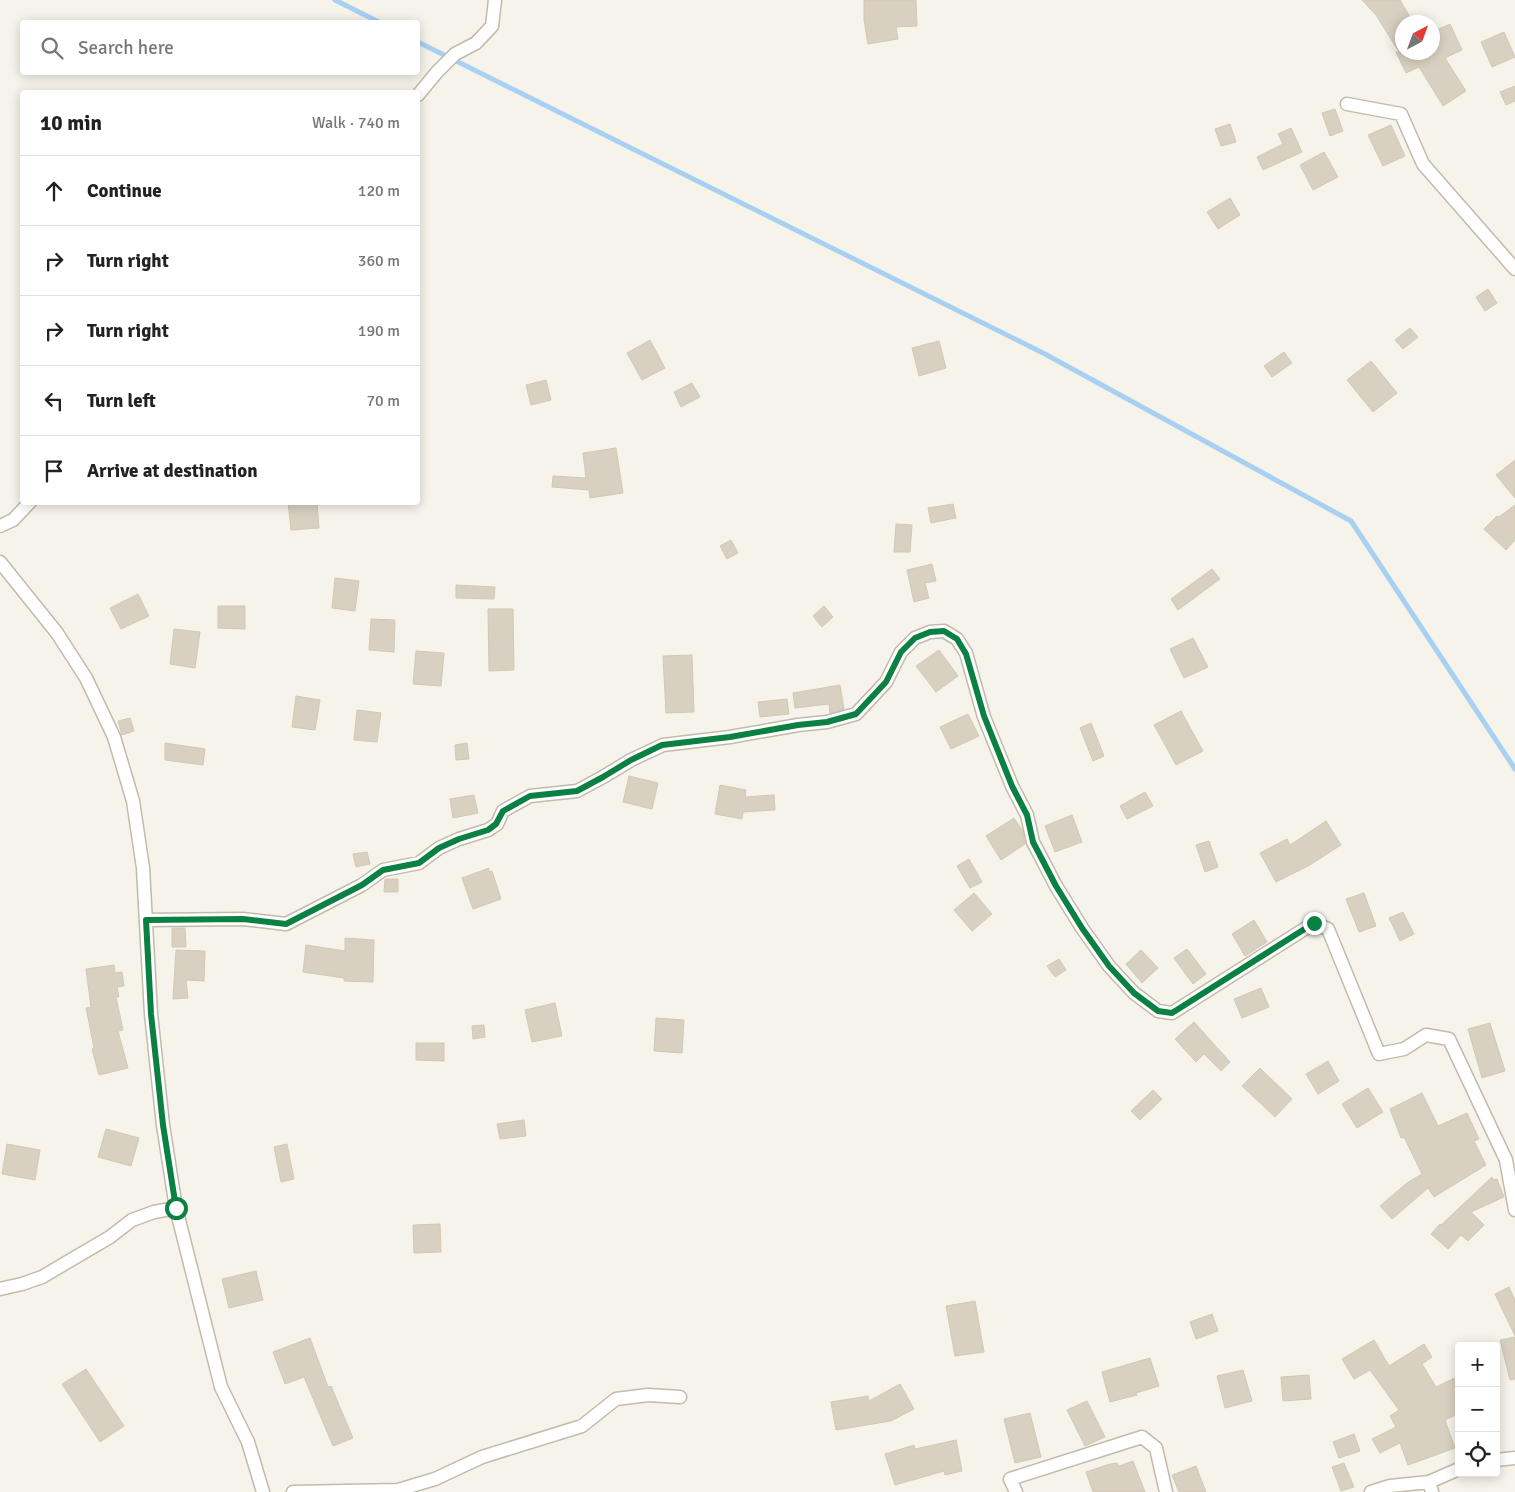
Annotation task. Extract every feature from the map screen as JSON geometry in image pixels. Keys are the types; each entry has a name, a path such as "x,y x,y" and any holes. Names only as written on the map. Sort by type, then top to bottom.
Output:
{"street":[{"path":"420,93 455,54 476,43 492,26 495,0"},
{"path":"1348,104 1401,114 1423,164 1515,269"},
{"path":"0,526 13,520 27,505"},
{"path":"2,569 56,633 86,678 114,737 133,801 143,868 151,1014 163,1125 176,1208 221,1387 248,1442 262,1492"},
{"path":"146,920 243,919 286,924 362,885 383,870 419,863 439,848 488,830 496,824 503,811 530,796 577,791 631,760 662,745 827,722 856,714 886,682 901,652 915,638 930,632 944,631 957,639 966,654 984,716 1012,786 1027,815 1033,842 1056,886 1082,928 1109,966 1134,993 1158,1011 1172,1013 1314,923 1328,929 1379,1054 1404,1049 1426,1036 1449,1039 1506,1160 1515,1210"},
{"path":"0,1289 42,1277 110,1237 132,1220 154,1212 176,1208"},
{"path":"293,1492 398,1490 435,1479 482,1456 582,1426 616,1400 648,1394 680,1397"},
{"path":"1016,1492 1010,1479 1100,1452 1142,1437 1156,1448 1166,1492"},
{"path":"1500,1460 1515,1458"},
{"path":"1371,1492 1390,1486 1431,1487 1455,1472"}],"building":[{"path":"864,0 916,0 917,26 896,27 898,39 868,44 864,20"},
{"path":"1362,0 1400,0 1409,15 1395,15 1395,46 1376,15"},
{"path":"1450,24 1462,50 1445,58 1466,91 1443,106 1419,67 1406,73 1400,60 1440,60 1440,28"},
{"path":"1504,32 1515,57 1492,67 1481,42"},
{"path":"1515,86 1515,101 1506,105 1500,92"},
{"path":"1335,109 1343,131 1330,136 1322,113"},
{"path":"1230,124 1236,142 1221,146 1215,129"},
{"path":"1391,125 1405,156 1383,166 1368,135"},
{"path":"1291,128 1302,152 1263,170 1257,157 1283,144 1278,134"},
{"path":"1324,152 1338,177 1313,190 1300,165"},
{"path":"1230,198 1240,215 1218,229 1207,212"},
{"path":"1488,289 1497,303 1485,311 1476,297"},
{"path":"1410,328 1418,337 1403,349 1395,340"},
{"path":"650,340 665,368 642,380 627,353"},
{"path":"939,341 946,368 919,376 912,348"},
{"path":"1284,352 1292,363 1272,377 1264,366"},
{"path":"1371,361 1397,393 1373,412 1347,380"},
{"path":"546,380 551,400 531,405 526,385"},
{"path":"692,383 700,397 681,407 674,392"},
{"path":"616,448 623,493 590,498 589,490 552,487 553,476 586,478 583,453"},
{"path":"1515,460 1515,498 1496,475"},
{"path":"953,504 956,518 931,523 928,508"},
{"path":"288,505 317,505 319,528 291,530"},
{"path":"1515,505 1515,540 1506,550 1484,529 1497,516 1499,517"},
{"path":"896,524 912,525 910,552 894,552"},
{"path":"731,540 738,553 727,559 720,546"},
{"path":"932,564 936,581 925,583 929,598 914,602 907,570"},
{"path":"1212,569 1220,579 1178,610 1171,599"},
{"path":"335,578 359,581 355,611 332,608"},
{"path":"456,585 495,587 494,599 456,598"},
{"path":"138,594 149,616 121,629 110,608"},
{"path":"218,606 245,606 245,629 218,628"},
{"path":"824,606 833,617 822,627 813,616"},
{"path":"488,609 513,609 514,670 489,671"},
{"path":"371,619 395,620 394,652 369,650"},
{"path":"174,629 200,632 195,668 170,664"},
{"path":"1193,638 1208,667 1184,678 1170,649"},
{"path":"939,650 958,676 936,692 916,666"},
{"path":"416,651 444,653 441,686 413,684"},
{"path":"692,655 694,712 666,713 663,656"},
{"path":"840,685 844,709 830,713 829,704 795,708 793,693"},
{"path":"296,696 320,700 315,730 292,727"},
{"path":"787,699 789,714 760,717 758,702"},
{"path":"357,710 381,713 377,742 354,740"},
{"path":"1181,711 1203,751 1176,765 1154,725"},
{"path":"968,714 979,736 951,749 940,727"},
{"path":"130,718 134,731 122,735 118,721"},
{"path":"1091,723 1104,756 1093,761 1080,728"},
{"path":"165,743 205,749 203,765 165,760"},
{"path":"467,743 469,759 456,760 455,745"},
{"path":"629,776 658,783 652,809 623,802"},
{"path":"720,785 746,790 745,797 774,795 775,810 743,812 742,819 715,814"},
{"path":"1145,792 1153,806 1127,819 1120,806"},
{"path":"474,795 478,813 453,818 450,799"},
{"path":"1072,815 1082,842 1055,852 1045,826"},
{"path":"1014,818 1022,830 1025,844 1001,860 986,836"},
{"path":"1326,821 1341,845 1308,866 1276,882 1260,853 1287,839 1290,845"},
{"path":"1209,841 1218,867 1205,872 1196,845"},
{"path":"367,852 370,864 356,867 353,854"},
{"path":"969,859 982,882 970,888 957,866"},
{"path":"489,868 489,872 492,871 501,899 473,909 462,878"},
{"path":"385,879 398,879 398,892 384,892"},
{"path":"974,893 992,914 972,931 954,910"},
{"path":"1364,893 1376,926 1359,932 1346,899"},
{"path":"1403,912 1414,934 1400,941 1389,918"},
{"path":"1254,920 1267,942 1245,956 1232,934"},
{"path":"172,928 185,928 186,947 172,947"},
{"path":"345,938 374,940 373,982 344,981 344,978 303,972 306,945 345,951"},
{"path":"1187,949 1206,974 1193,984 1174,958"},
{"path":"176,950 205,951 204,981 186,980 188,998 173,999"},
{"path":"1141,950 1158,968 1142,983 1126,964"},
{"path":"1059,959 1066,970 1055,977 1047,966"},
{"path":"114,965 115,973 122,972 124,986 117,987 119,997 116,997 123,1030 118,1031 128,1068 99,1075 92,1049 94,1048 86,1008 91,1007 86,969"},
{"path":"1261,988 1269,1007 1242,1018 1234,999"},
{"path":"555,1003 562,1036 532,1042 525,1010"},
{"path":"656,1018 684,1020 682,1053 654,1051"},
{"path":"1194,1022 1230,1062 1221,1071 1204,1054 1196,1062 1175,1039"},
{"path":"1490,1023 1505,1071 1482,1078 1468,1029"},
{"path":"484,1025 485,1037 473,1039 472,1026"},
{"path":"416,1043 444,1043 444,1061 416,1060"},
{"path":"1328,1061 1339,1081 1318,1094 1306,1074"},
{"path":"1260,1068 1292,1099 1275,1117 1242,1086"},
{"path":"1368,1088 1383,1112 1357,1128 1342,1104"},
{"path":"1153,1090 1162,1099 1140,1120 1131,1111"},
{"path":"1422,1093 1438,1126 1467,1113 1479,1139 1474,1141 1486,1165 1434,1197 1428,1188 1392,1219 1380,1206 1407,1183 1422,1174 1404,1137 1401,1138 1390,1109"},
{"path":"524,1120 526,1136 500,1139 497,1124"},
{"path":"106,1129 139,1138 131,1166 98,1157"},
{"path":"7,1144 40,1150 35,1180 2,1174"},
{"path":"287,1144 294,1179 281,1182 274,1147"},
{"path":"1492,1177 1494,1180 1497,1179 1504,1197 1471,1212 1484,1225 1468,1241 1461,1235 1448,1249 1431,1234"},
{"path":"440,1224 441,1252 414,1253 413,1225"},
{"path":"256,1271 263,1300 229,1308 222,1279"},
{"path":"1509,1287 1515,1300 1515,1336 1495,1294"},
{"path":"975,1301 984,1352 955,1356 946,1306"},
{"path":"1212,1314 1218,1331 1196,1339 1190,1322"},
{"path":"1515,1337 1515,1379 1510,1380 1500,1340"},
{"path":"310,1338 328,1387 331,1386 353,1438 333,1446 304,1377 285,1384 273,1352"},
{"path":"1374,1340 1389,1366 1424,1344 1432,1357 1422,1364 1436,1387 1455,1378 1455,1415 1445,1420 1455,1448 1408,1465 1400,1443 1380,1453 1372,1439 1396,1427 1390,1416 1399,1410 1370,1370 1354,1379 1342,1359"},
{"path":"1150,1358 1159,1386 1136,1393 1137,1395 1110,1402 1102,1372"},
{"path":"86,1369 124,1426 100,1442 62,1384"},
{"path":"1243,1370 1252,1401 1225,1408 1217,1376"},
{"path":"1309,1375 1311,1399 1283,1401 1281,1377"},
{"path":"900,1384 914,1409 891,1421 836,1430 831,1402 868,1396 869,1401"},
{"path":"1087,1401 1105,1437 1085,1446 1067,1410"},
{"path":"1030,1413 1041,1457 1015,1463 1004,1419"},
{"path":"1354,1434 1360,1451 1339,1458 1333,1442"},
{"path":"956,1440 962,1471 945,1475 944,1471 895,1485 885,1454 914,1445 915,1449"},
{"path":"1133,1461 1145,1492 1093,1492 1086,1472 1110,1464 1117,1463 1119,1466"},
{"path":"1344,1463 1354,1487 1341,1491 1332,1467"},
{"path":"1196,1466 1206,1492 1179,1492 1172,1475"}],"waterway":[{"path":"335,0 375,20"},
{"path":"420,43 1045,354 1351,521 1515,769"}],"route":[{"path":"176,1208 163,1125 151,1014 146,920 243,919 286,924 362,885 383,870 419,863 439,848 459,839 488,830 496,824 503,811 530,796 577,791 631,760 662,745 827,722 856,714 886,682 901,652 915,638 930,632 944,631 957,639 966,654 984,716 1012,786 1027,815 1033,842 1056,886 1082,928 1109,966 1134,993 1158,1011 1172,1013 1314,923"}]}
